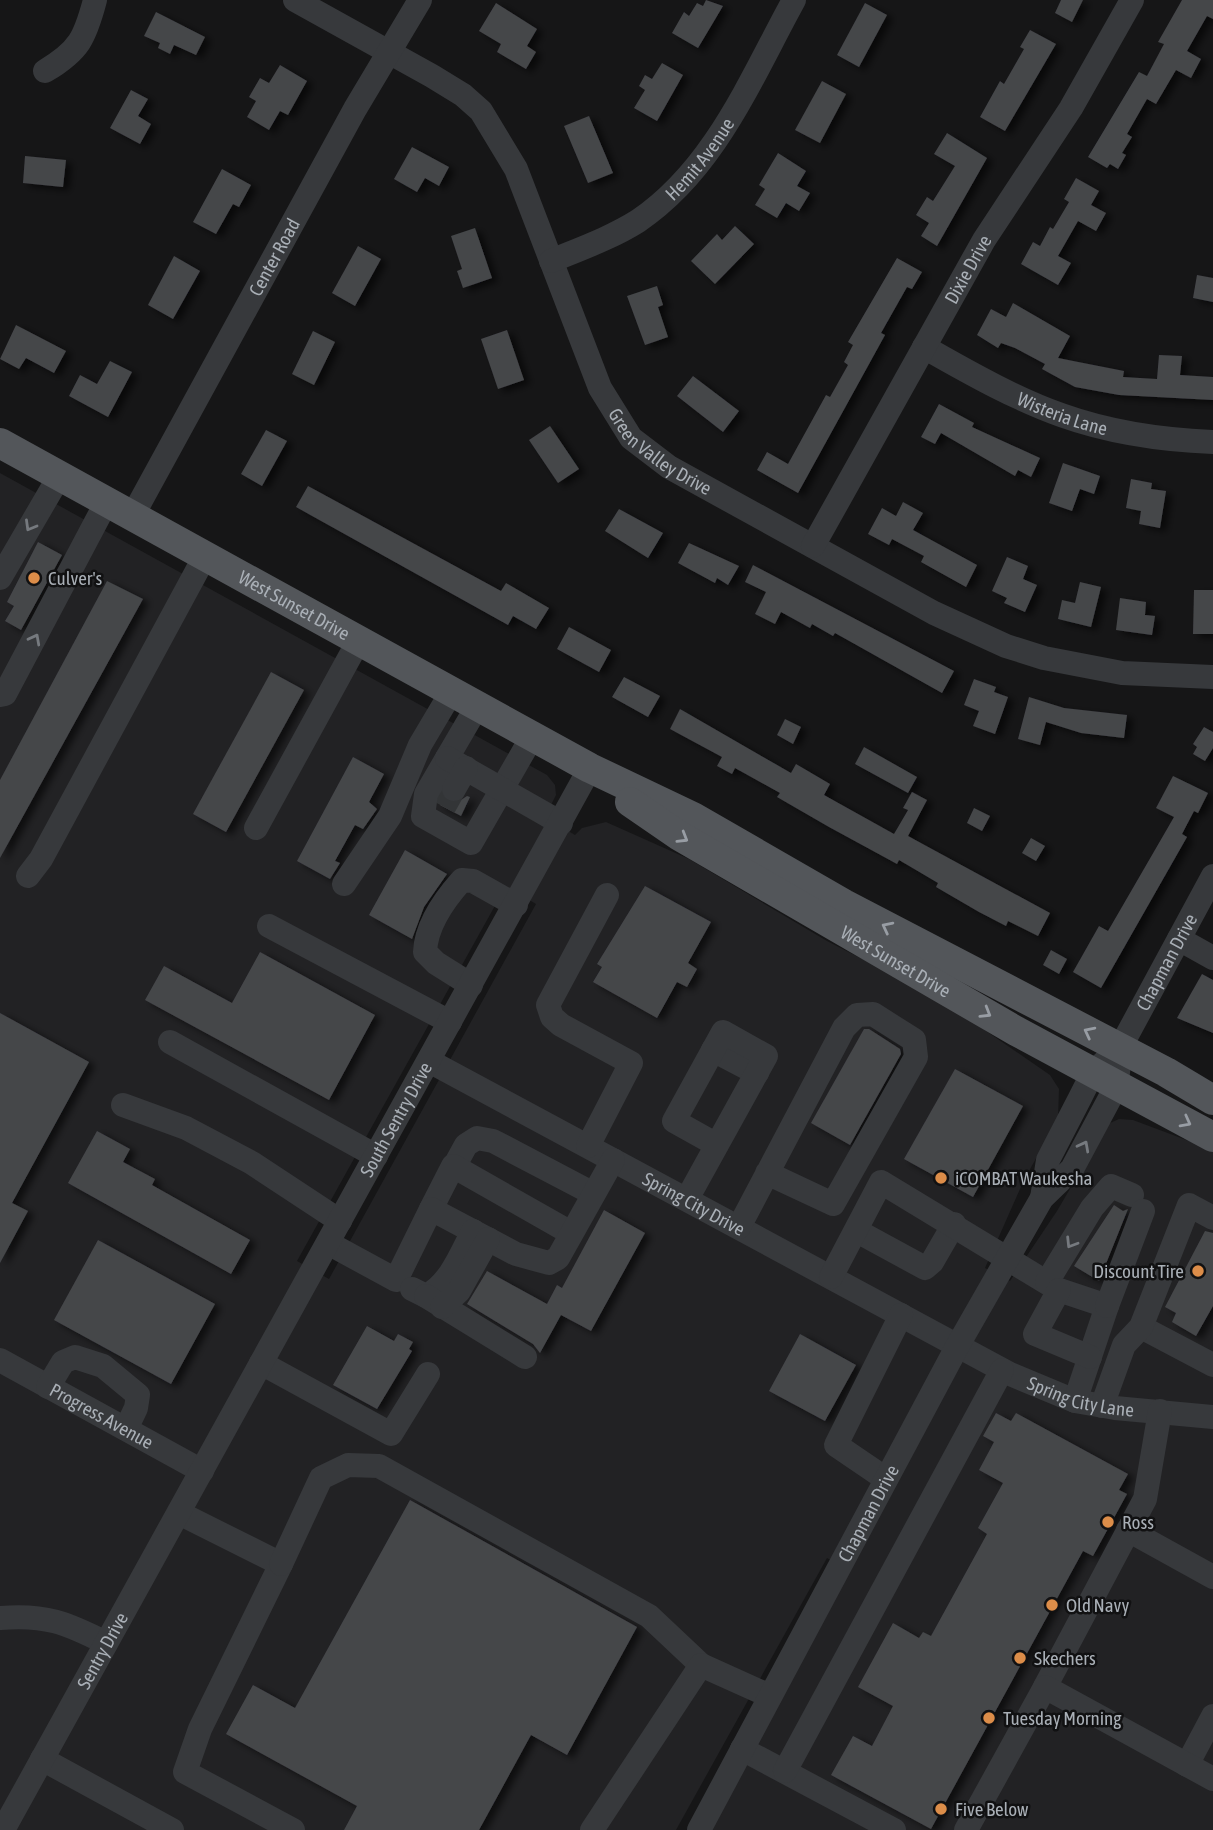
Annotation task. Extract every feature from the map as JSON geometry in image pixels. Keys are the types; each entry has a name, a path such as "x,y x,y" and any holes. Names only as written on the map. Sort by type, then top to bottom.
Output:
{"main road":[{"name":"West Sunset Drive","path":"0,443 590,768 693,817 844,905 1120,1048 1213,1100"},
{"name":"West Sunset Drive","path":"590,768 618,793 678,835 1105,1079 1213,1137"}],"street":[{"path":"45,71 76,49 87,32 95,0"},
{"name":"Green Valley Drive","path":"295,0 463,95 489,122 516,169 600,388 631,438 669,467 965,629 1019,650 1079,666 1122,673 1213,677"},
{"name":"Center Road","path":"133,515 348,121 421,0"},
{"name":"Hemit Avenue","path":"551,261 638,221 689,177 725,126 794,0"},
{"name":"Dixie Drive","path":"813,546 984,240 1071,108 1132,0"},
{"name":"Wisteria Lane","path":"924,347 1028,404 1069,420 1135,436 1213,442"},
{"path":"0,578 60,475"},
{"path":"0,695 5,694 107,501"},
{"path":"28,876 41,859 205,556"},
{"path":"256,828 359,640"},
{"path":"465,698 449,789 471,843 533,735"},
{"path":"344,884 390,816 421,745 465,698"},
{"name":"South Sentry Drive","path":"202,1471 590,768"},
{"path":"449,789 502,789 561,823"},
{"name":"Chapman Drive","path":"699,1830 958,1345 1042,1199 1048,1160 1105,1079 1213,876"},
{"path":"471,985 436,963 425,952 425,939 436,917 462,880 474,881 516,905"},
{"path":"587,1146 631,1063 561,1025 552,1017 548,1005 607,895"},
{"path":"270,926 450,1022"},
{"path":"1179,939 1213,958"},
{"path":"739,1227 767,1173 844,1028 857,1015 873,1014 914,1040 916,1057 833,1204 767,1173"},
{"path":"687,1199 717,1145 757,1073 766,1056 723,1032 674,1121 717,1145"},
{"path":"170,1041 376,1156"},
{"name":"Spring City Drive","path":"429,1061 958,1345"},
{"path":"123,1105 186,1128 252,1163 340,1221"},
{"path":"396,1280 466,1145 477,1138 493,1141 592,1194"},
{"path":"431,1209 533,1261 549,1263 558,1258 613,1160"},
{"path":"454,1167 571,1233"},
{"path":"831,1277 881,1182 1053,1286 1107,1306"},
{"path":"1075,1401 1090,1357 1107,1306 1137,1203 1111,1186 1092,1208 1053,1286 1035,1334 1090,1357"},
{"path":"1102,1406 1124,1345 1141,1327 1189,1205 1213,1218"},
{"path":"857,1231 925,1268 932,1262 954,1224"},
{"path":"434,1302 459,1291 481,1235"},
{"path":"328,1243 525,1357"},
{"path":"887,1479 836,1445 901,1315"},
{"path":"1141,1327 1213,1365"},
{"name":"Spring City Lane","path":"958,1345 1002,1370 1075,1401 1213,1417"},
{"path":"48,1387 63,1362 75,1357 103,1366 138,1395 136,1408 126,1429"},
{"path":"261,1363 391,1434 428,1374"},
{"name":"Progress Avenue","path":"2,1367 48,1387 202,1471"},
{"path":"785,1772 1002,1370"},
{"path":"966,1830 1144,1499 1160,1411"},
{"path":"293,1830 185,1772 200,1729 321,1478 348,1465 379,1466 649,1616 701,1665 770,1696"},
{"name":"Sentry Drive","path":"4,1821 42,1759 202,1471"},
{"path":"178,1513 281,1564"},
{"path":"1128,1530 1213,1577"},
{"path":"0,1618 31,1615 67,1623 106,1643"},
{"path":"592,1830 701,1665"},
{"path":"1045,1687 1213,1779"},
{"path":"1187,1765 1213,1716"},
{"path":"742,1749 894,1830"},
{"path":"42,1759 172,1830"}],"shaded area":[{"path":"0,473 547,775 555,785 556,795 545,817 575,835 582,828 606,822 689,859 827,941 937,997 1050,1075 1059,1089 1058,1119 1024,1180 985,1268 1010,1281 1057,1211 1108,1124 1119,1119 1133,1120 1213,1150 1213,1830 708,1830 849,1570 827,1558 676,1830 0,1830","holes":["506,886 536,904 329,1279 297,1261"]}],"building":[{"path":"706,0 723,6 698,48 672,33 684,12 689,16 697,3 703,6"},
{"path":"1061,0 1083,0 1072,22 1055,13"},
{"path":"1182,0 1213,0 1213,19 1207,16 1187,51 1201,59 1191,78 1176,70 1156,104 1147,99 1127,134 1132,137 1122,153 1126,155 1118,169 1110,164 1107,168 1088,157 1139,72 1147,76 1164,44 1158,42"},
{"path":"496,3 537,29 527,46 536,52 526,69 497,52 501,44 479,31"},
{"path":"865,3 887,15 859,67 837,55"},
{"path":"156,12 205,37 196,55 174,45 170,54 158,48 160,43 144,36"},
{"path":"1030,30 1056,44 1005,131 980,117 1000,81 1004,84 1024,49 1020,47"},
{"path":"662,63 683,75 657,121 634,108 645,90 639,86 645,75 652,79"},
{"path":"280,65 307,81 288,115 280,111 269,130 247,117 256,101 249,97 260,78 269,83"},
{"path":"822,81 846,94 820,143 795,130"},
{"path":"131,90 148,99 138,116 151,124 140,144 110,128"},
{"path":"589,116 613,173 588,183 564,126"},
{"path":"947,133 987,158 937,246 921,236 929,223 916,215 927,197 933,201 955,166 934,154"},
{"path":"412,147 449,167 439,186 425,178 417,192 394,179"},
{"path":"778,153 806,171 797,186 810,193 799,211 786,203 777,218 755,205 765,189 759,185"},
{"path":"25,156 66,160 63,187 23,183"},
{"path":"222,169 251,185 239,207 233,204 216,234 193,222"},
{"path":"1076,178 1099,191 1091,205 1106,213 1096,231 1078,221 1058,256 1071,263 1058,285 1021,264 1033,242 1040,246 1050,227 1053,229 1069,202 1064,199"},
{"path":"735,226 754,244 715,284 691,261 717,234 722,240"},
{"path":"475,228 492,278 463,288 457,271 462,269 451,236"},
{"path":"358,246 381,259 355,306 332,293"},
{"path":"174,256 200,271 173,319 148,305"},
{"path":"897,258 922,272 912,289 907,287 881,333 885,335 798,493 757,470 767,452 788,464 826,395 830,397 848,365 844,362 853,345 848,342"},
{"path":"1197,275 1213,278 1213,302 1193,298"},
{"path":"657,286 663,305 658,307 668,337 645,345 627,296"},
{"path":"1013,303 1070,336 1058,358 1124,371 1123,377 1157,379 1159,355 1182,356 1180,375 1213,377 1213,400 1119,395 1075,387 1042,369 1045,364 1015,348 1001,343 998,348 977,335 991,309 1006,317"},
{"path":"16,325 66,351 54,373 26,358 19,369 0,359"},
{"path":"507,330 524,380 498,389 481,339"},
{"path":"313,331 335,342 314,385 292,374"},
{"path":"110,361 132,372 108,417 69,396 80,375 97,384"},
{"path":"693,376 739,411 723,432 677,396"},
{"path":"939,404 974,423 972,427 1040,458 1031,477 1018,470 1015,476 941,433 935,444 921,437"},
{"path":"550,426 579,469 558,483 529,440"},
{"path":"266,430 287,441 262,486 241,474"},
{"path":"1063,463 1100,476 1094,494 1080,489 1072,511 1049,503"},
{"path":"1131,479 1152,483 1151,489 1166,491 1160,528 1139,524 1141,511 1126,508"},
{"path":"308,486 501,591 506,583 549,608 536,629 513,616 508,625 296,507"},
{"path":"903,502 923,513 913,530 977,565 966,587 921,562 924,556 892,539 889,545 868,534 882,508 896,516"},
{"path":"619,509 663,533 648,558 605,531"},
{"name":"Culver's","path":"38,542 62,555 21,630 5,621 14,606 7,602"},
{"path":"689,543 739,566 728,585 717,578 715,583 678,563"},
{"path":"1007,557 1028,566 1023,579 1037,585 1025,612 1004,603 1007,598 992,591"},
{"path":"753,565 954,671 942,693 835,633 833,636 812,624 810,628 781,612 775,624 755,614 766,592 745,582"},
{"path":"107,581 143,599 0,858 0,780"},
{"path":"1080,582 1101,587 1091,627 1058,619 1062,600 1075,603"},
{"path":"1194,590 1213,590 1213,634 1193,634"},
{"path":"1120,598 1146,602 1145,615 1155,616 1152,635 1116,630"},
{"path":"569,627 611,650 599,672 557,649"},
{"path":"271,672 304,690 226,832 193,814"},
{"path":"624,677 660,696 648,717 612,697"},
{"path":"974,679 996,687 994,692 1008,697 995,734 973,726 979,711 964,705"},
{"path":"1029,697 1064,708 1127,715 1124,738 1081,733 1046,722 1040,745 1018,739"},
{"path":"680,709 791,773 796,764 830,784 824,795 894,834 908,810 903,808 912,792 927,800 908,836 1050,913 1038,936 1008,921 1006,926 979,912 936,887 938,883 899,860 897,864 829,827 777,797 780,793 735,768 732,774 717,766 722,757 670,729"},
{"path":"785,719 801,727 793,744 777,735"},
{"path":"1204,727 1213,732 1213,748 1205,761 1193,754 1197,747 1193,744"},
{"path":"864,747 917,777 908,793 855,764"},
{"path":"353,757 384,774 369,802 377,809 363,829 355,825 335,861 340,863 330,879 297,861"},
{"path":"1173,776 1208,793 1198,813 1194,811 1182,834 1187,837 1101,988 1073,972 1099,926 1108,931 1174,817 1156,808"},
{"path":"467,796 470,797 461,816 440,805 442,797 455,804"},
{"path":"974,808 990,816 982,831 967,823"},
{"path":"1031,838 1045,846 1036,861 1022,853"},
{"path":"405,850 447,874 424,907 412,939 369,915"},
{"path":"645,886 711,922 688,963 697,969 687,987 677,982 657,1018 593,982 602,967 597,964"},
{"path":"1051,950 1067,959 1059,974 1043,965"},
{"path":"260,952 375,1015 329,1100 145,1000 164,966 232,1003"},
{"path":"1202,974 1213,980 1213,1033 1177,1018"},
{"path":"0,1013 89,1062 12,1203 28,1211 0,1263"},
{"path":"864,1029 869,1029 900,1049 901,1054 850,1145 811,1123"},
{"path":"955,1069 1023,1106 973,1197 904,1159"},
{"path":"97,1131 130,1149 123,1162 155,1179 152,1185 250,1240 231,1274 68,1183"},
{"path":"1114,1205 1123,1211 1128,1209 1099,1281 1074,1266"},
{"path":"604,1210 645,1233 591,1331 561,1315 540,1353 533,1344 467,1304 487,1271 547,1304 557,1285 562,1288"},
{"name":"Discount Tire","path":"1205,1231 1213,1233 1213,1306 1196,1336 1172,1322 1176,1313 1165,1307"},
{"path":"98,1240 215,1304 171,1384 54,1320"},
{"path":"367,1326 394,1341 398,1334 413,1342 409,1349 412,1351 377,1409 333,1385"},
{"path":"800,1334 856,1365 825,1421 769,1391"},
{"path":"996,1413 1011,1421 1016,1413 1128,1474 1119,1490 1127,1494 1093,1556 1083,1551 931,1829 831,1775 853,1736 872,1746 893,1706 858,1687 893,1623 919,1638 923,1632 931,1636 987,1534 978,1528 1003,1483 979,1470 994,1442 983,1436"},
{"path":"410,1500 637,1627 567,1755 531,1735 479,1830 344,1830 357,1806 226,1734 253,1685 295,1708"}],"tunnel":[{"path":"444,807 454,789"}],"place":[{"name":"Culver's","path":"34,578"},
{"name":"iCOMBAT Waukesha","path":"941,1178"},
{"name":"Discount Tire","path":"1198,1271"},
{"name":"Ross","path":"1108,1522"},
{"name":"Old Navy","path":"1052,1605"},
{"name":"Skechers","path":"1020,1658"},
{"name":"Tuesday Morning","path":"989,1718"},
{"name":"Five Below","path":"941,1809"}]}
